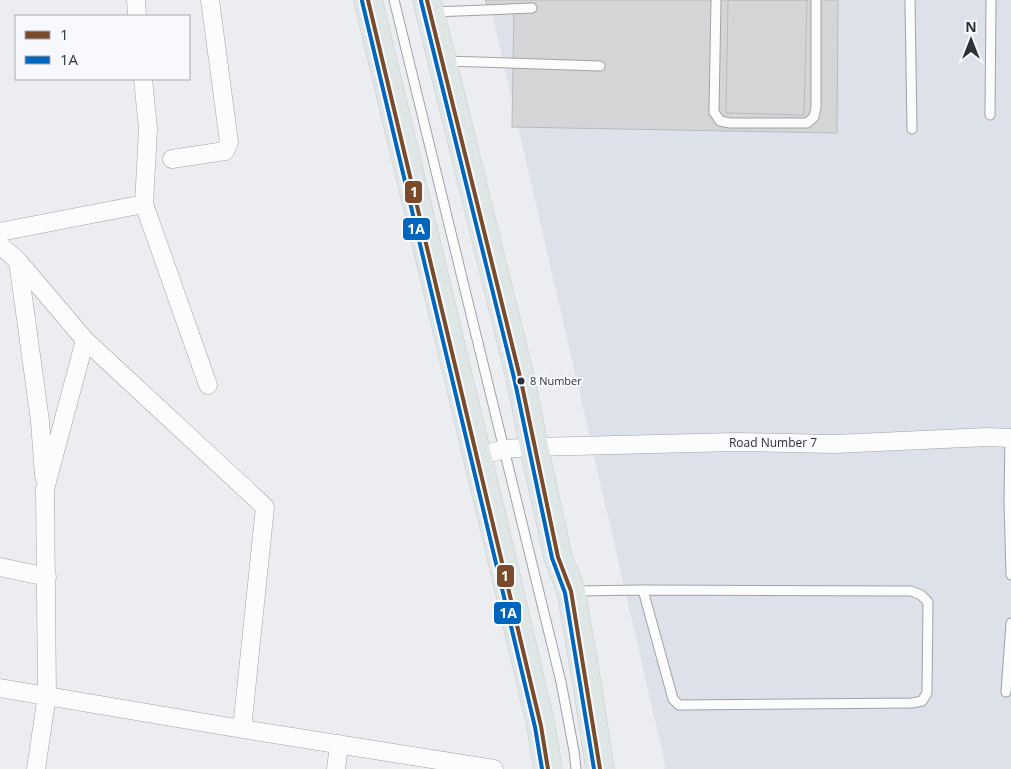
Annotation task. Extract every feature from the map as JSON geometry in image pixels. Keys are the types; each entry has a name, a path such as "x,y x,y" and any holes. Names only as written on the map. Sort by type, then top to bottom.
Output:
{"main road":[{"path":"368,0 540,726 548,769"},
{"path":"429,6 517,363 558,558 571,592 600,769"}],"street":[{"path":"136,0 137,15"},
{"path":"172,159 224,152 229,142 210,0"},
{"path":"143,80 148,130 144,204 208,385"},
{"path":"0,232 144,204"},
{"path":"0,245 18,262 85,340 265,507 242,729"},
{"path":"18,262 40,421 45,489 46,695 36,769"},
{"path":"45,489 85,340"},
{"name":"Road Number 7","path":"477,458 504,449 534,447 736,442 835,444 987,437 1010,438"},
{"path":"0,567 46,577"},
{"path":"0,688 494,769"},
{"path":"336,769 339,744"}],"lane":[{"path":"394,0 561,682 576,769"},
{"path":"716,0 714,112 720,121 730,123 807,124 814,117 816,108 816,0"},
{"path":"910,0 912,129"},
{"path":"990,115 991,0"},
{"path":"429,6 532,8"},
{"path":"442,61 600,66"},
{"path":"1010,438 1008,501 1011,575"},
{"path":"571,592 643,590 911,592 921,595 928,602 927,694 922,702 912,703 679,705 672,699 643,590"},
{"path":"1006,692 1011,623"}],"shaded area":[{"path":"489,0 1011,0 1011,769 665,769"}],"building":[{"path":"485,0 838,0 837,133 512,127 514,5 487,5"},
{"path":"728,0 807,0 804,115 726,113"}],"transit line":[{"name":"1","path":"368,0 541,726 548,769"},
{"name":"1","path":"427,0 521,381 558,557 571,591 600,769"},
{"name":"1A","path":"362,1 535,727 542,769"},
{"name":"1A","path":"421,1 515,382 552,558 565,593 594,769"}],"place":[{"name":"8 Number","path":"521,381"}]}
